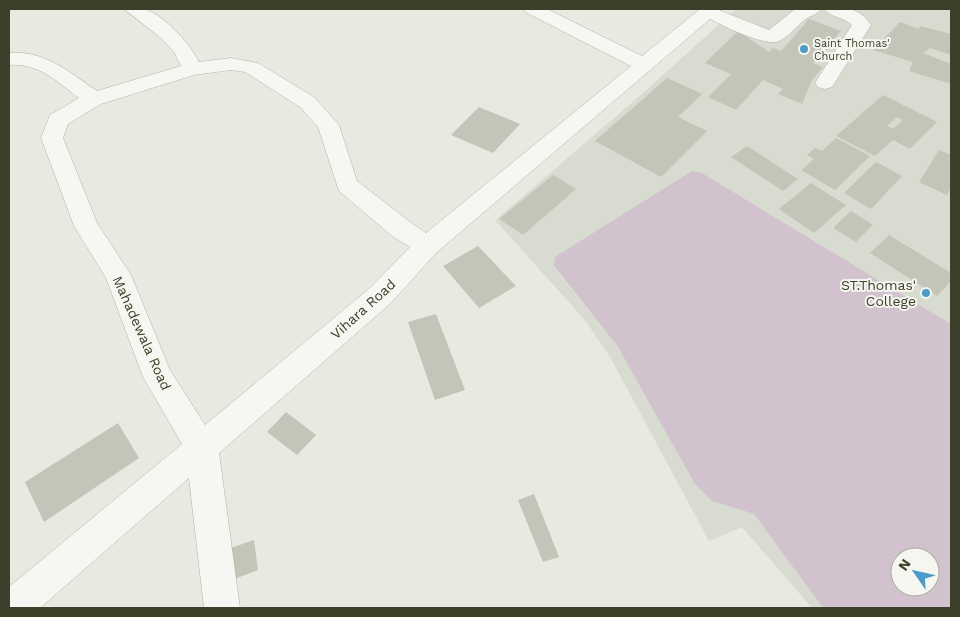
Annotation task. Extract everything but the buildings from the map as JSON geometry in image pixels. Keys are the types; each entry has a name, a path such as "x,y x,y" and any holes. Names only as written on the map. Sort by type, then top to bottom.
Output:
{"street":[{"path":"133,9 159,25 188,55 192,69"},
{"path":"533,9 643,64"},
{"path":"709,10 757,32 773,37 800,14 812,9"},
{"path":"825,83 862,25 854,16 834,9"},
{"name":"Vihara Road","path":"12,608 380,296 427,246 709,10"},
{"path":"9,58 22,56 40,62 94,99"},
{"name":"Mahadewala Road","path":"202,448 158,378 118,275 86,226 52,138 58,120 94,99 192,69 231,64 251,67 307,102 328,125 347,185 401,229 427,246"},
{"path":"202,448 222,608"}],"shaded area":[{"name":"ST.Thomas' College","path":"736,9 951,9 951,324 702,173 554,267 618,347 712,501 754,514 823,608 812,608 742,527 709,541 609,355 584,319 496,221"},
{"path":"692,171 702,173 951,324 951,608 823,608 754,514 712,501 695,484 618,347 554,266 555,257"}],"place":[{"name":"Saint Thomas' Church","path":"804,49"},
{"name":"ST.Thomas' College","path":"926,293"}]}
